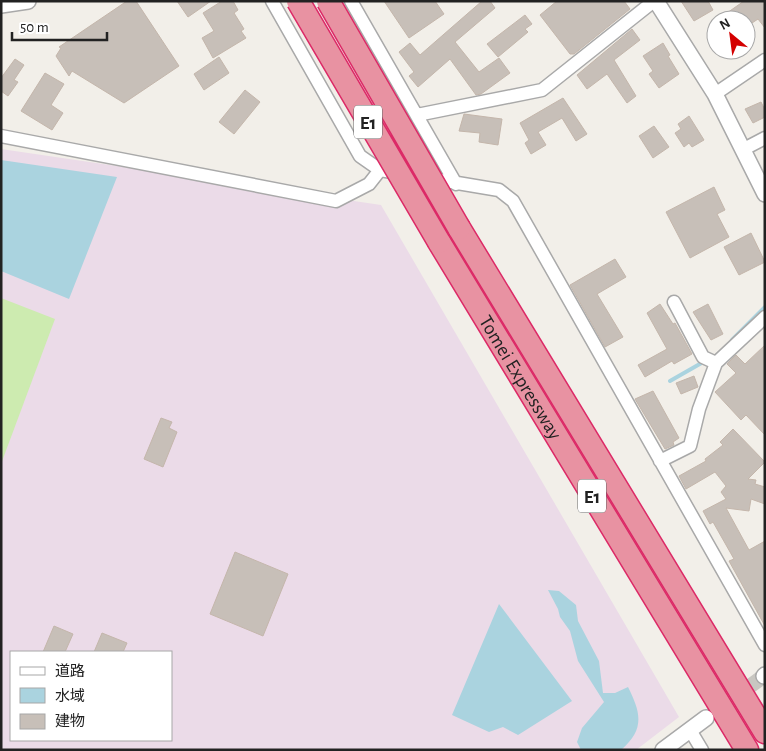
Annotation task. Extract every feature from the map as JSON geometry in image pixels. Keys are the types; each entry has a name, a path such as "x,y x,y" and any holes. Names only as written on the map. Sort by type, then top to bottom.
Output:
{"highway":[{"name":"Tomei Expressway","path":"298,1 439,242 747,750"},
{"name":"Tomei Expressway","path":"328,1 459,228 765,732"}],"street":[{"path":"1,5 28,1"},
{"path":"272,1 360,156 380,170 499,190 514,201 765,646"},
{"path":"351,1 456,184"},
{"path":"417,114 542,90 655,1 715,94 765,194"},
{"path":"715,94 765,60"},
{"path":"1,136 336,201 369,184 380,170"},
{"path":"744,149 765,138"},
{"path":"674,302 703,357 716,363"},
{"path":"660,461 690,446 699,409 716,363 765,317"},
{"path":"663,750 706,718"},
{"path":"690,730 702,750"}],"shaded area":[{"path":"1,149 381,205 679,717 636,750 1,750"}],"green space":[{"path":"1,298 55,319 1,464"}],"water":[{"path":"1,160 117,177 69,299 1,271"},
{"path":"548,590 559,591 576,605 578,621 599,661 603,693 615,693 628,687 636,705 638,720 634,735 621,750 581,750 577,742 582,728 604,702 578,661 570,631 560,617"},
{"path":"499,604 572,701 518,735 503,727 489,732 452,715"}],"building":[{"path":"127,1 136,1 179,66 124,103 72,71 69,76 56,56 61,48 59,47"},
{"path":"177,1 211,1 188,17"},
{"path":"222,1 233,1 238,10 234,13 244,29 241,31 246,38 213,58 202,38 214,31 203,13"},
{"path":"384,1 435,1 444,14 409,38"},
{"path":"482,1 490,1 495,8 455,42 479,72 499,58 510,73 481,94 476,95 450,59 418,87 409,76 414,72 399,52 410,43 420,55"},
{"path":"557,1 624,1 630,9 574,54 570,54 540,15"},
{"path":"681,1 708,1 713,10 706,10 706,14 694,21"},
{"path":"744,1 765,1 765,28 758,19 756,20 756,10 731,10"},
{"path":"525,15 532,24 525,29 528,32 498,57 487,44"},
{"path":"632,29 640,40 614,60 636,96 627,103 607,74 587,89 577,75"},
{"path":"663,43 670,55 668,56 679,74 659,88 649,74 653,71 643,56"},
{"path":"219,57 229,73 204,90 194,74"},
{"path":"15,59 24,65 14,80 18,82 8,96 1,91 1,78"},
{"path":"45,73 64,84 51,105 63,113 52,130 21,111"},
{"path":"245,90 260,102 234,134 219,122"},
{"path":"563,98 587,134 576,141 562,118 538,132 546,145 531,154 525,143 529,140 520,123"},
{"path":"761,102 765,110 765,117 753,123 745,109"},
{"path":"464,114 502,119 498,145 479,142 480,133 459,131"},
{"path":"689,116 704,140 692,147 689,143 684,147 675,133 681,129 678,124"},
{"path":"654,126 669,147 653,158 639,136"},
{"path":"714,187 725,210 717,214 729,237 690,258 666,212"},
{"path":"751,233 765,262 739,275 724,247"},
{"path":"615,259 626,277 597,294 623,337 605,347 570,285"},
{"path":"660,304 673,324 675,323 692,354 674,364 672,361 645,377 638,365 667,349 647,313"},
{"path":"708,304 723,334 711,340 693,312"},
{"path":"765,345 765,435 746,415 741,420 715,392 736,373 727,364 736,355 745,364"},
{"path":"694,376 698,387 681,394 676,383"},
{"path":"653,391 679,438 673,442 674,445 665,449 635,399"},
{"path":"161,418 172,422 169,428 177,432 163,467 144,459"},
{"path":"733,429 765,462 748,479 756,480 755,484 765,487 765,504 751,499 749,511 726,508 749,550 765,541 765,626 729,561 734,559 713,522 710,524 703,511 726,499 721,492 726,486 715,472 686,489 679,476 706,461 705,459 723,445 720,442"},
{"path":"235,552 288,574 263,636 210,614"},
{"path":"54,626 73,634 65,651 43,651"},
{"path":"102,633 127,643 123,651 94,651"}],"waterway":[{"path":"732,340 765,307"},
{"path":"670,381 705,361"}],"tunnel":[{"path":"713,713 764,676"}]}
